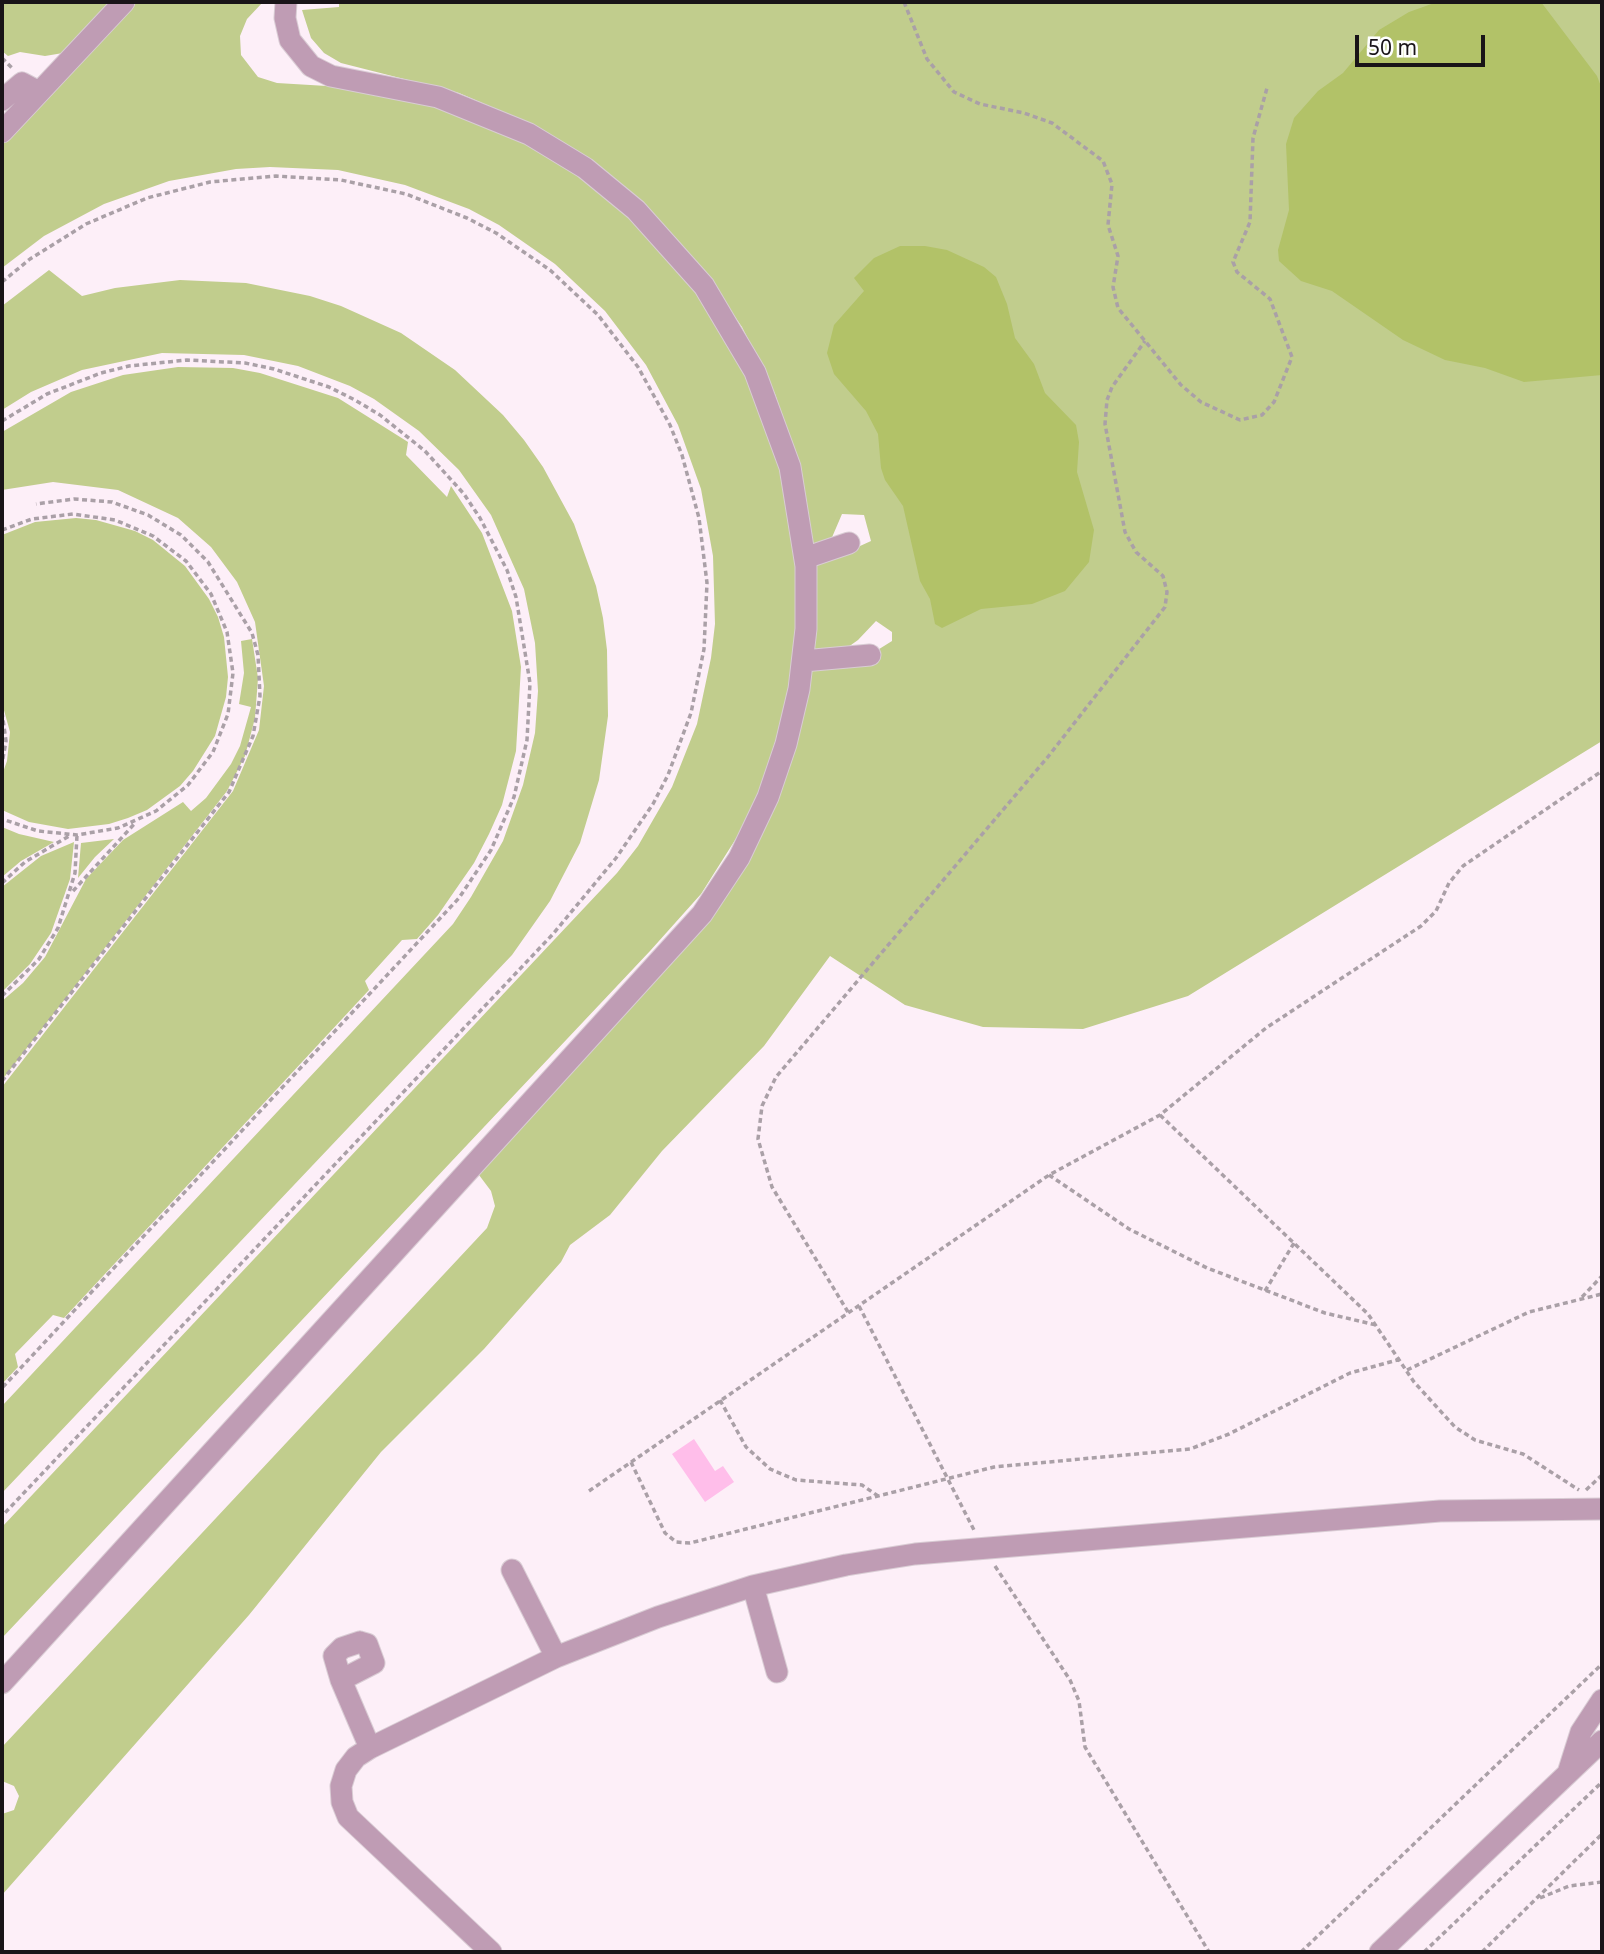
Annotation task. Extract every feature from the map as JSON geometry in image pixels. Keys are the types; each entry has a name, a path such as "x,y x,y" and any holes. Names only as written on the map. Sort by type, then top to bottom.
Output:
{"street":[{"path":"2,132 124,2"},
{"path":"2,1683 702,914 739,858 768,797 793,716 803,661 805,558 790,467 755,372 704,286 660,234 584,168 499,120 438,97 331,76 311,66 290,40 285,18 286,2"},
{"path":"2,100 14,87 22,83 39,92"},
{"path":"805,558 849,543"},
{"path":"803,661 870,655"},
{"path":"491,1952 348,1817 342,1802 341,1786 345,1770 356,1757 370,1748 556,1657 658,1617 753,1586 846,1565 982,1546 1440,1511 1597,1503"},
{"path":"512,1570 556,1657"},
{"path":"753,1586 777,1672"},
{"path":"341,1679 370,1748"},
{"path":"1568,1773 1581,1732 1602,1700"},
{"path":"1380,1952 1602,1741"}],"path":[{"path":"904,2 927,59 954,92 980,104 1024,113 1052,123 1076,138 1106,166 1112,184 1108,225 1118,256 1113,295 1118,308 1191,394 1233,418 1247,420 1262,415 1279,392 1291,362 1289,345 1270,299 1237,272 1233,262 1250,222 1254,138 1267,88"},
{"path":"2,74 9,65"},
{"path":"2,282 30,259 86,224 146,198 210,182 276,176 341,180 406,194 467,218 524,251 559,277 598,315 638,367 670,425 692,486 707,583 704,649 691,713 668,775 653,804 616,858 553,934 2,1516"},
{"path":"848,1312 772,1187 758,1139 762,1106 776,1077 1047,758 1164,607 1167,593 1163,576 1136,552 1125,533 1105,424 1107,400 1112,387 1145,341"},
{"path":"2,421 47,394 74,383 129,366 177,360 216,360 274,369 329,387 380,415 425,451 464,494 481,518 503,561 516,597 530,682 527,740 513,797 491,850 459,898 2,1388"},
{"path":"2,1081 229,792 247,755 260,696 258,655 252,633 208,562 181,535 148,515 112,502 74,499 36,504"},
{"path":"2,530 32,519 74,514 115,520 162,541 200,576 220,612 231,652 233,673 230,704 222,733 202,770 156,811 137,821 98,833 74,835 38,831 2,819"},
{"path":"2,712 6,741 2,764"},
{"path":"589,1491 1049,1175 1160,1115 1266,1028 1421,926 1436,911 1449,883 1463,866 1602,771"},
{"path":"71,892 137,821"},
{"path":"2,883 40,851 74,835"},
{"path":"2,996 28,972 50,944 71,892 74,835"},
{"path":"1160,1115 1378,1326 1436,1408 1465,1434 1523,1454 1597,1503"},
{"path":"1049,1175 1101,1213 1148,1240 1325,1314 1378,1326"},
{"path":"1265,1291 1294,1243"},
{"path":"1581,1298 1602,1276"},
{"path":"1407,1370 1529,1312 1602,1294"},
{"path":"859,1305 982,1546 1070,1680 1079,1701 1085,1747 1209,1952"},
{"path":"631,1462 665,1533 683,1543 1030,1461 1172,1453 1190,1449 1229,1434 1350,1373 1401,1359"},
{"path":"720,1400 746,1447 770,1469 796,1480 862,1485 878,1496"},
{"path":"1583,1492 1602,1475"},
{"path":"1301,1952 1602,1664"},
{"path":"1424,1952 1602,1782"},
{"path":"1482,1952 1602,1834"},
{"path":"1538,1899 1569,1886 1602,1882"}],"shaded area":[{"path":"2,2 114,2 63,53 45,56 20,52 8,56 2,51"},
{"path":"137,2 263,2 247,19 240,36 241,55 258,77 277,83 360,88 432,104 501,130 565,166 624,210 676,262 738,353 791,494 800,609 784,722 759,795 742,829 701,894 2,1638 2,1527 617,873 638,846 672,787 697,724 715,624 713,556 701,489 678,425 646,365 605,311 555,264 499,225 469,209 405,185 338,170 270,167 236,169 169,181 104,204 44,236 2,268 2,144"},
{"path":"339,2 1602,2 1602,741 1188,996 1083,1029 983,1027 905,1005 830,956 764,1046 662,1151 610,1215 570,1245 561,1262 484,1349 381,1452 249,1615 2,1895 2,1814 14,1810 19,1796 14,1786 2,1781 2,1747 487,1228 495,1206 491,1191 479,1175 481,1167 682,952 719,907 750,859 775,807 794,752 809,667 876,651 892,641 892,632 876,621 844,650 812,651 816,566 871,541 864,515 842,514 830,542 815,545 812,542 798,464 775,394 742,327 699,265 675,237 649,210 528,123 459,93 341,63 324,53 311,38 302,10 339,7"},
{"path":"1437,2 1541,2 1597,76 1602,89 1602,375 1524,382 1485,368 1445,360 1403,340 1332,291 1301,281 1279,261 1278,250 1289,210 1286,144 1294,118 1318,91 1343,73 1379,30 1409,12"},
{"path":"900,246 925,246 947,250 984,267 996,277 1007,304 1015,338 1034,364 1045,393 1076,425 1079,442 1077,472 1094,530 1089,562 1065,591 1032,604 981,609 942,628 935,624 930,599 920,581 903,506 885,480 881,468 878,434 866,411 834,374 827,353 834,325 864,291 854,278 874,258"},
{"path":"49,270 82,296 115,288 180,280 246,283 310,296 341,306 401,333 455,370 503,415 524,440 543,467 574,524 596,586 603,618 607,650 608,716 599,780 580,843 550,901 512,955 2,1493 2,1406 453,924 503,841 523,785 535,733 538,691 535,643 524,589 491,515 459,470 419,431 374,399 350,386 298,366 244,355 162,353 82,370 31,392 2,410 2,306"},
{"path":"178,367 233,368 260,373 338,398 408,442 406,455 447,497 451,486 482,533 512,611 521,667 516,751 502,805 489,834 474,863 438,915 417,939 402,940 365,981 369,990 64,1318 53,1315 15,1354 18,1367 2,1384 2,1087 233,791 259,730 264,686 255,622 237,582 211,547 178,518 118,490 53,482 2,490 2,432 71,392 123,375"},
{"path":"76,518 96,520 135,531 153,540 185,566 209,599 218,617 224,637 228,677 226,697 215,736 180,786 147,810 128,818 109,824 68,829 29,822 2,810 2,775 7,761 10,732 2,703 2,535 35,522"},
{"path":"252,639 258,678 255,718 245,756 227,791 2,1080 2,1001 23,983 45,957 86,879 123,840 183,802 191,811 206,798 231,764 240,746 251,707 239,704 244,673 241,641"},
{"path":"2,827 54,842 21,861 2,877"},
{"path":"114,839 95,857 78,878 81,843"},
{"path":"74,842 70,879 51,933 30,964 2,992 2,887 41,856"}],"building":[{"path":"694,1439 715,1471 723,1466 734,1482 705,1502 672,1454"}]}
